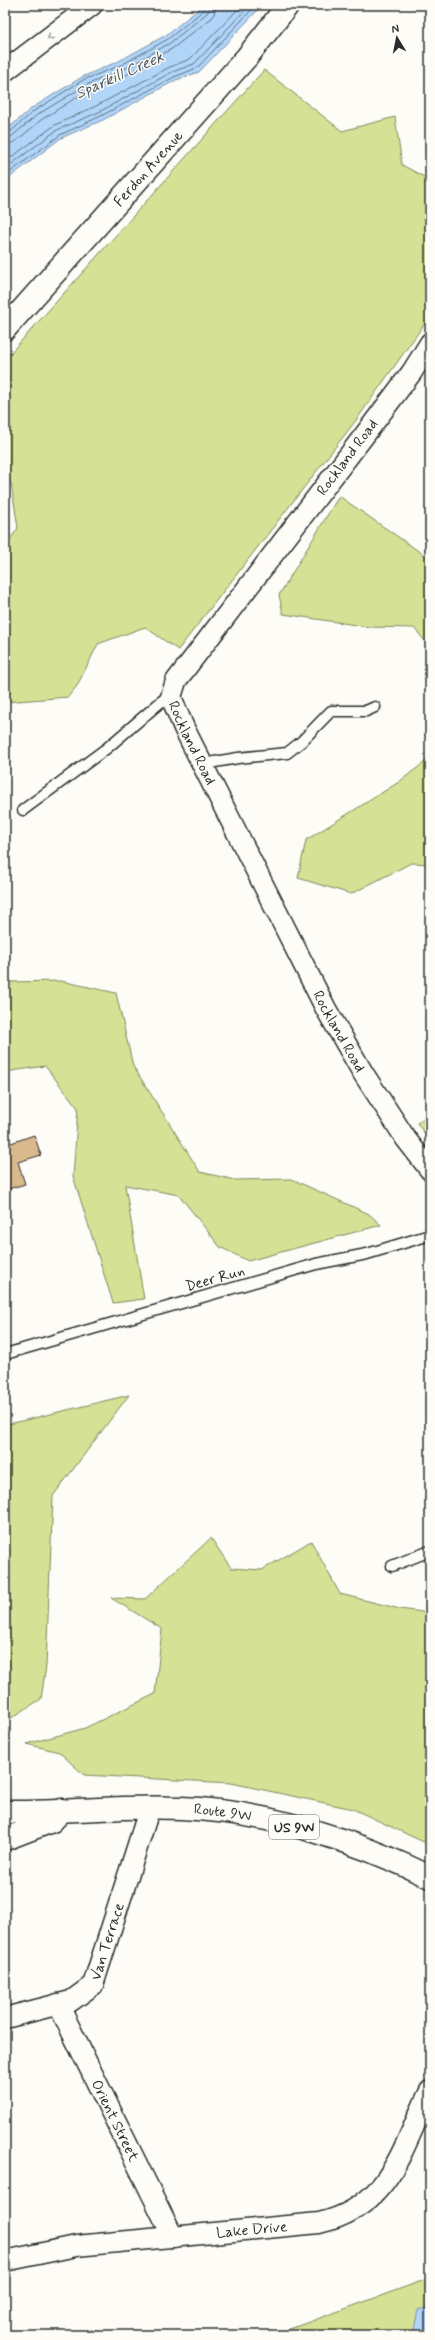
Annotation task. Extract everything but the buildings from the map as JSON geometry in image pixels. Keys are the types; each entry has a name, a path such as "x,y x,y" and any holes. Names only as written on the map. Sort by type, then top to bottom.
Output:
{"main road":[{"name":"Ferdon Avenue","path":"5,329 247,57 288,5"},
{"name":"Route 9W","path":"5,1812 150,1807 213,1811 275,1822 335,1839 396,1861 430,1877"},
{"path":"5,1839 52,1821 62,1810"}],"street":[{"path":"5,71 92,5"},
{"name":"Rockland Road","path":"430,343 376,419 176,681 171,697 203,764 334,1022 367,1080 406,1139 430,1170"},
{"name":"Van Terrace","path":"5,2018 71,2001 93,1985 150,1807"},
{"name":"Orient Street","path":"58,2004 173,2237"},
{"name":"Lake Drive","path":"5,2261 76,2246 319,2223 350,2213 373,2196 391,2173 430,2093"}],"lane":[{"path":"24,810 107,748 163,700 171,697"},
{"path":"203,764 238,758 287,753 301,742 331,711 366,711 375,707"},
{"name":"Deer Run","path":"9,1353 316,1264 367,1254 430,1235"},
{"path":"392,1566 430,1551"}],"green space":[{"path":"264,70 342,131 395,117 402,165 430,180 430,316 357,419 178,650 145,627 98,644 77,686 68,697 5,702 5,546 18,528 11,483 5,480 5,359"},
{"path":"339,496 430,559 430,647 414,628 369,627 283,614 279,595"},
{"path":"430,758 430,864 411,863 351,894 298,878 306,840 399,782"},
{"path":"5,979 8,982 61,981 116,993 133,1066 200,1172 235,1180 291,1179 369,1214 381,1225 248,1261 220,1247 179,1195 125,1185 144,1299 113,1303 73,1176 78,1108 45,1066 5,1072"},
{"path":"430,1113 430,1141 417,1123"},
{"path":"129,1395 53,1496 46,1666 41,1699 5,1722 5,1425"},
{"path":"211,1538 231,1568 262,1570 311,1541 340,1594 400,1609 430,1613 430,1845 353,1809 231,1783 84,1775 59,1752 27,1744 85,1728 155,1694 162,1629 111,1598 145,1599"},
{"path":"430,2278 430,2335 273,2335"}],"water":[{"name":"Sparkill Creek","path":"204,5 260,5 255,13 199,72 176,80 103,120 61,138 5,181 5,131 32,108 82,77 119,61 166,35"},
{"path":"430,2307 430,2335 413,2335 418,2310"}]}
